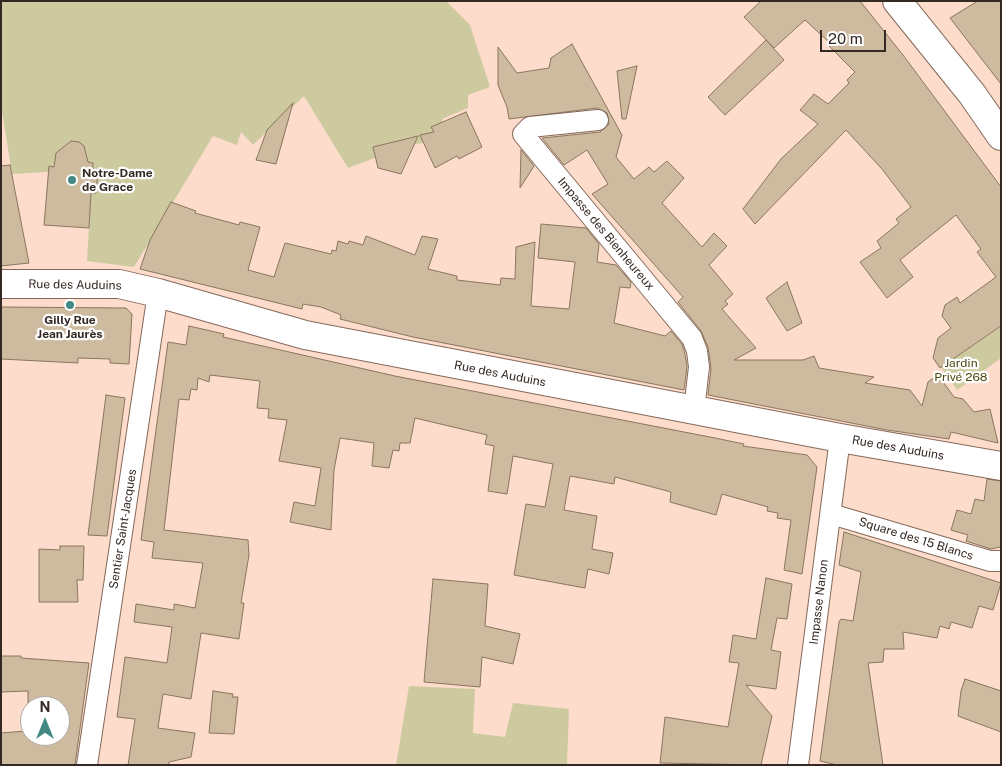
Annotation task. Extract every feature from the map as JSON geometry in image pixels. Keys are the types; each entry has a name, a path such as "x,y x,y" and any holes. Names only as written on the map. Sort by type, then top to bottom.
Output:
{"street":[{"path":"897,1 972,94 1001,136"},
{"name":"Impasse des Bienheureux","path":"598,120 530,127 523,134 692,338 697,352 699,367 694,410"},
{"name":"Rue des Auduins","path":"1,284 119,284 158,293 305,335 840,438 1001,466"},
{"name":"Sentier Saint-Jacques","path":"87,765 158,293"},
{"name":"Impasse Nanon","path":"798,765 840,438"},
{"name":"Square des 15 Blancs","path":"831,514 990,561 1001,560"}],"green space":[{"path":"1,1 446,1 470,25 490,87 468,95 468,108 442,119 445,127 424,143 409,145 348,168 304,96 253,145 241,132 237,145 213,136 134,267 87,261 91,193 96,192 93,164 86,162 84,148 78,142 71,141 62,160 54,160 54,167 49,167 49,172 12,174 1,105"},
{"name":"Jardin Privé 268","path":"1001,327 1001,358 957,390 941,367"},
{"path":"409,686 475,689 473,733 505,737 513,703 569,709 567,765 396,765"}],"building":[{"path":"761,1 860,1 903,55 1001,187 1001,326 940,368 933,358 938,338 951,328 942,316 945,305 957,297 960,303 996,277 977,252 981,249 956,215 900,260 913,277 887,298 860,262 881,248 877,241 899,223 896,219 911,207 882,169 846,130 755,224 743,209 781,159 818,124 800,110 814,94 828,104 849,83 847,80 855,72 829,46 831,44 805,20 774,48 744,17"},
{"path":"978,1 1001,1 1001,84 950,18"},
{"path":"766,40 784,60 725,115 708,97"},
{"path":"572,44 622,135 616,157 634,179 649,167 654,172 667,161 684,178 662,203 702,247 714,233 727,246 709,265 733,294 725,301 728,304 722,309 756,348 734,360 803,360 814,356 819,368 874,377 865,383 910,390 922,406 928,382 938,375 954,397 963,399 974,412 990,409 998,443 951,432 949,439 887,430 708,395 711,368 708,347 701,331 678,302 683,297 592,194 608,184 587,150 564,165 542,138 600,132 609,124 607,113 597,108 509,119 507,107 498,85 498,47 517,73 549,68 551,58"},
{"path":"637,66 626,119 622,119 617,71"},
{"path":"293,103 276,164 256,160 267,130"},
{"path":"466,112 482,147 459,159 457,156 435,168 420,135 434,132 431,127"},
{"path":"418,136 401,174 378,168 373,147"},
{"name":"Notre-Dame de Grace","path":"71,141 79,142 84,146 88,162 93,163 93,170 98,170 96,193 91,193 89,228 44,225 49,166 54,167 56,153"},
{"path":"521,150 534,166 520,188"},
{"path":"10,165 29,263 1,266 1,166"},
{"path":"171,202 196,211 195,213 239,225 240,222 260,227 248,270 274,277 285,243 331,254 332,250 336,251 338,241 348,244 349,241 363,245 366,236 415,255 422,236 438,239 428,269 457,276 457,280 500,285 501,278 515,279 516,247 535,242 531,306 569,309 575,262 538,258 541,224 586,228 599,244 597,262 616,265 631,282 630,288 620,287 614,323 665,336 671,331 682,344 685,354 687,367 684,390 413,337 340,319 341,315 321,307 303,304 302,309 140,269 150,240"},
{"path":"787,282 802,323 787,331 766,298"},
{"path":"1,307 126,308 132,314 129,364 110,363 110,359 78,358 78,363 1,359"},
{"path":"189,326 224,334 223,337 395,376 715,438 744,444 743,446 807,455 817,467 802,574 784,570 791,520 777,518 778,513 767,511 768,507 722,494 716,515 670,502 671,492 615,477 614,484 570,476 564,510 597,516 592,549 613,553 609,574 588,569 585,588 514,575 526,504 545,507 553,464 513,456 507,494 488,491 494,446 485,444 487,435 415,418 410,443 400,443 399,451 393,450 389,468 372,466 374,443 340,438 334,470 331,530 290,522 294,502 315,506 321,468 279,461 287,420 268,418 269,409 257,408 260,381 210,375 209,382 198,378 197,390 191,389 189,400 179,399 164,530 248,540 249,555 241,603 244,603 239,639 201,633 191,699 163,694 158,728 195,733 191,757 169,762 168,765 128,765 135,719 117,717 125,657 167,663 172,627 134,622 136,604 174,610 174,604 195,608 203,563 152,558 154,542 141,540 168,342 186,345"},
{"path":"106,395 125,398 107,536 88,535"},
{"path":"987,479 1001,481 1001,547 991,549 966,541 968,535 951,530 957,510 971,514 975,499 984,501"},
{"path":"844,532 1001,583 993,610 979,606 972,628 951,622 949,629 940,626 937,638 903,632 904,649 884,649 883,662 868,663 883,765 837,765 820,761 839,622 841,619 853,621 861,572 839,565"},
{"path":"60,546 84,546 83,580 77,580 78,602 39,602 39,549 60,550"},
{"path":"766,578 792,584 787,619 777,618 771,650 781,652 776,689 746,685 772,716 761,765 660,763 665,717 728,727 739,663 729,662 733,635 756,639"},
{"path":"433,579 488,584 485,626 520,634 513,664 482,657 480,687 424,682"},
{"path":"1,656 21,656 21,658 89,663 75,765 1,765 1,733 20,731 20,746 70,746 70,696 28,696 28,691 1,692"},
{"path":"965,679 1001,691 1001,732 958,716 961,691"},
{"path":"213,691 233,694 232,697 238,697 234,734 209,733"}],"place":[{"name":"Notre-Dame de Grace","path":"72,180"},
{"name":"Gilly Rue Jean Jaurès","path":"70,305"}]}
